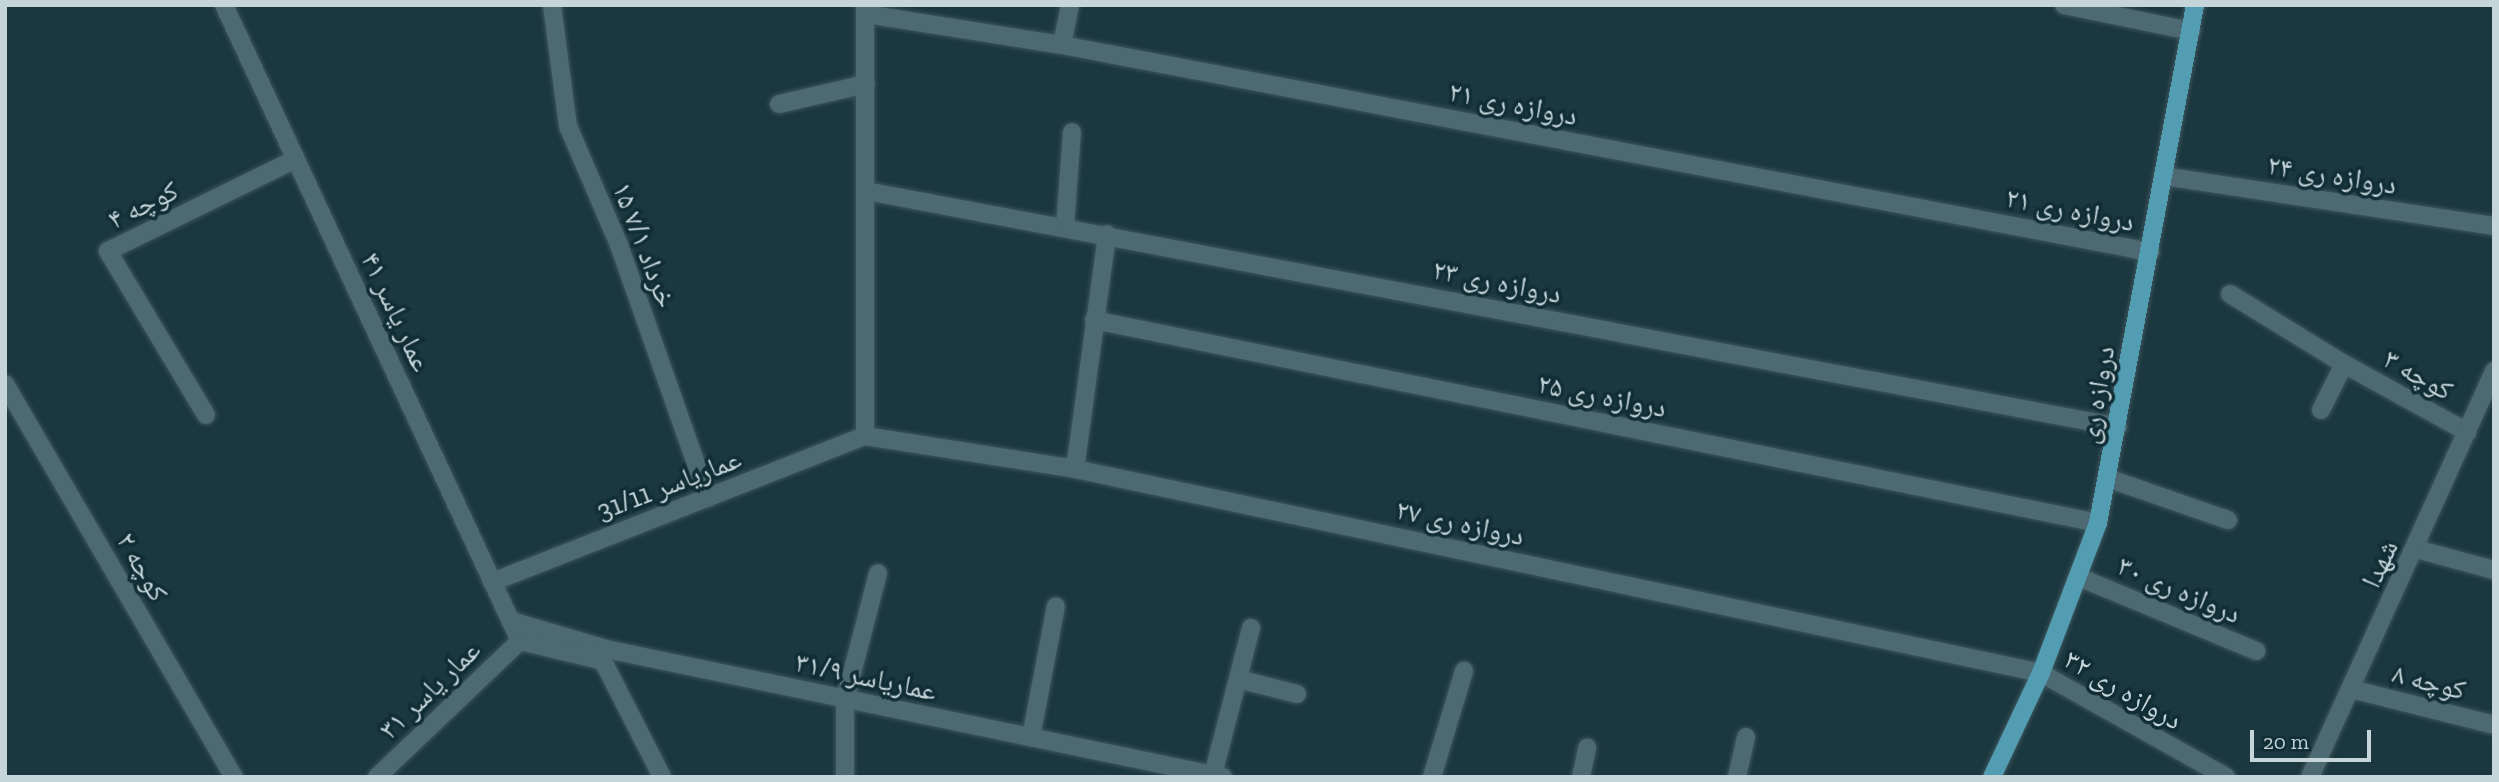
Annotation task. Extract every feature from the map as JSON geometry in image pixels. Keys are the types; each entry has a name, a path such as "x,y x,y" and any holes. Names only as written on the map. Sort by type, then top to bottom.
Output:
{"main road":[{"name":"دروازه ری","path":"1992,777 2041,673 2081,578 2110,479 2195,5"}],"street":[{"name":"عمار یاسر ۴۱","path":"224,5 520,640"},
{"name":"۱۵ خرداد ۷/۱","path":"552,5 568,126 619,245 708,498"},
{"path":"1062,45 1070,5"},
{"path":"2064,5 2190,31"},
{"path":"865,436 866,10"},
{"name":"دروازه ری ۲۱","path":"866,10 2150,252"},
{"path":"779,104 866,84"},
{"path":"1065,227 1072,132"},
{"name":"کوچه ۴","path":"206,415 108,251 296,159"},
{"name":"دروازه ری ۲۴","path":"2163,176 2494,226"},
{"name":"دروازه ری ۲۳","path":"866,191 1107,234 2118,427"},
{"path":"1075,469 1107,234"},
{"name":"کوچه ۳","path":"2230,294 2344,364 2467,432"},
{"name":"دروازه ری ۲۵","path":"1094,320 2098,523"},
{"path":"2321,410 2344,364"},
{"name":"شهدا","path":"2310,777 2416,549 2494,371"},
{"name":"کوچه ۲","path":"5,384 234,777"},
{"name":"عماریاسر 31/11","path":"492,582 865,436"},
{"name":"دروازه ری ۲۷","path":"865,436 1075,469 2041,673"},
{"path":"2110,479 2228,520"},
{"path":"2416,549 2494,570"},
{"path":"845,777 845,699 878,573"},
{"name":"دروازه ری ۳۰","path":"2081,578 2256,651"},
{"path":"1031,737 1056,606"},
{"name":"عماریاسر ۳۱/۹","path":"511,621 606,649 1218,776"},
{"path":"1218,776 1251,628"},
{"path":"520,640 603,661 662,777"},
{"name":"عمار یاسر ۳۱","path":"377,777 520,640"},
{"path":"1432,777 1464,671"},
{"name":"دروازه ری ۳۲","path":"2041,673 2226,777"},
{"path":"1238,679 1297,694"},
{"name":"کوچه ۸","path":"2351,689 2494,725"},
{"path":"1737,777 1746,737"},
{"path":"1581,777 1587,748"}]}
